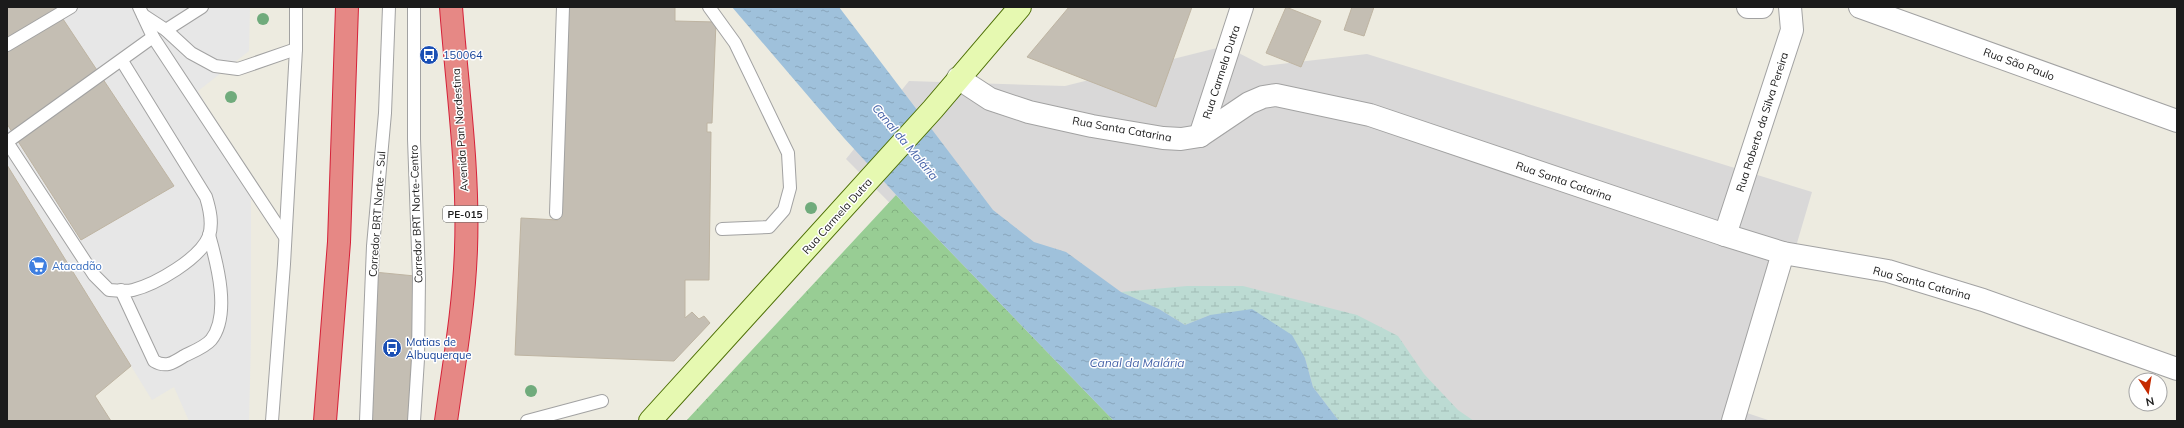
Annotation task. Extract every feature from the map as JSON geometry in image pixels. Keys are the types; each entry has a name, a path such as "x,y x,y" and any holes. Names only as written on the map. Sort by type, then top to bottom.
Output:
{"highway":[{"path":"325,421 339,242 347,7"},
{"name":"Avenida Pan Nordestina","path":"446,421 461,305 466,249 465,179 450,7"}],"street":[{"name":"Rua Carmela Dutra","path":"650,421 852,200 1020,7"},
{"name":"Rua Carmela Dutra","path":"1200,136 1242,7"},
{"path":"1748,7 1762,7"},
{"name":"Rua Roberto da Silva Pereira","path":"1725,235 1792,30 1790,7"},
{"name":"Rua São Paulo","path":"1860,7 2177,121"},
{"name":"Rua Santa Catarina","path":"958,78 990,99 1029,112 1092,126 1163,138 1182,139 1200,136 1249,103 1263,97 1276,95 1370,115 1782,253 1888,271 1983,300 2177,369"},
{"path":"1733,421 1782,253"}],"lane":[{"path":"7,45 71,7"},
{"path":"166,30 202,7"},
{"path":"272,421 296,49 296,7"},
{"name":"Corredor BRT Norte - Sul","path":"366,421 373,246 384,113 389,7"},
{"name":"Corredor BRT Norte-Centro","path":"414,7 414,139 419,270 418,359 414,421"},
{"path":"414,43 421,7"},
{"path":"556,213 563,7"},
{"path":"709,7 735,43 788,153 790,181 790,188 784,210 769,227 722,229"},
{"path":"141,11 166,30 191,53 215,66 238,69 296,49"},
{"path":"141,11 153,37 284,237"},
{"path":"122,61 206,197 211,216 209,235 201,250 156,281 132,291 109,290 94,275 7,142 122,61 153,37"},
{"path":"121,290 154,360 161,365 170,365 210,342 218,330 221,296 217,262 209,235"},
{"path":"527,421 602,401"}],"shaded area":[{"path":"7,7 250,7 249,51 198,91 251,181 251,340 249,421 189,421 174,387 152,400 7,165"},
{"path":"1225,46 1264,66 1367,54 1812,192 1747,413 1771,421 1107,421 846,159 909,81 1065,86"}],"green space":[{"path":"896,195 910,210 1114,421 686,421"},
{"path":"1187,286 1243,286 1357,315 1398,336 1424,374 1458,410 1474,421 1339,421 1313,387 1305,358 1210,315 1185,325 1159,309 1121,292"}],"water":[{"name":"Canal da Malária","path":"732,7 839,7 993,210 1034,242 1066,252 1121,292 1159,309 1185,325 1210,315 1252,309 1292,335 1305,358 1313,387 1339,421 1114,421 910,210 844,138"}],"building":[{"path":"7,7 55,7 174,186 81,240 7,124"},
{"path":"566,7 675,7 675,21 716,22 712,123 707,123 707,132 711,132 709,280 685,280 685,318 692,312 699,319 704,316 710,323 674,361 515,355 521,218 558,220"},
{"path":"1069,7 1192,7 1156,107 1027,57"},
{"path":"1286,7 1321,21 1301,67 1266,53"},
{"path":"1352,7 1374,7 1364,36 1344,30"},
{"name":"Atacadão","path":"7,165 131,366 95,396 111,421 7,421"},
{"name":"Matias de Albuquerque","path":"374,272 415,276 408,421 370,421"}],"place":[{"name":"150064","path":"429,55"},
{"name":"Atacadão","path":"38,266"},
{"name":"Matias de Albuquerque","path":"392,348"}]}
